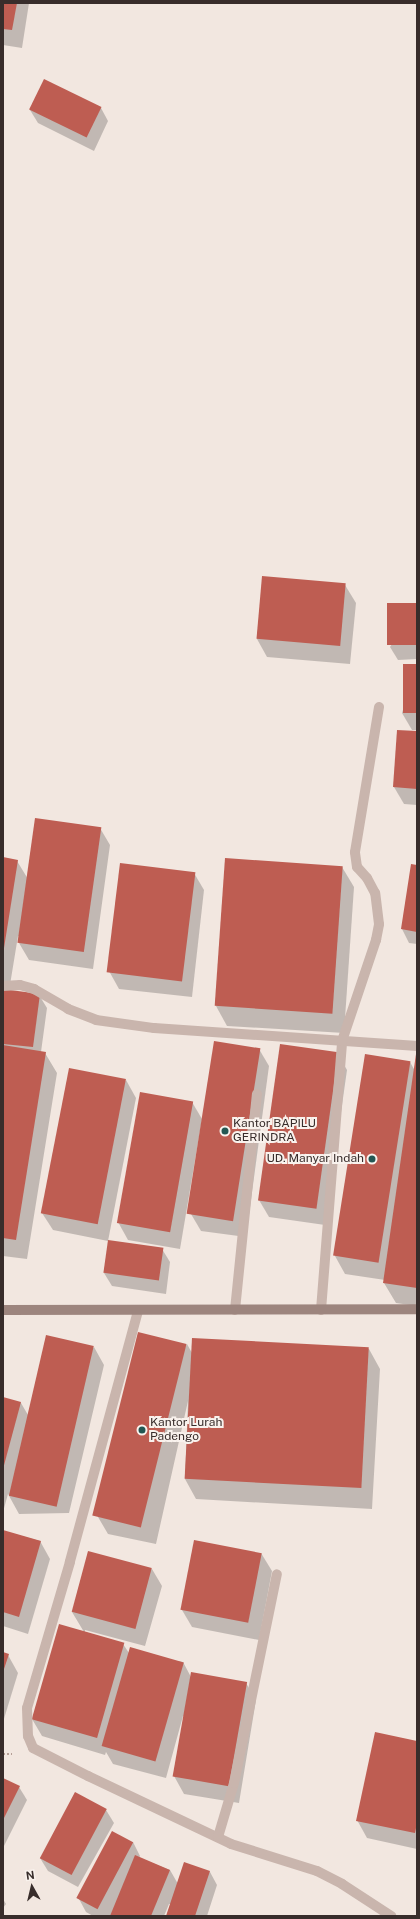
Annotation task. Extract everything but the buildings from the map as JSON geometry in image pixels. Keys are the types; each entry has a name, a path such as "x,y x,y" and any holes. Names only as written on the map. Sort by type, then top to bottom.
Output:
{"main road":[{"path":"3,1310 417,1309"}],"street":[{"path":"321,1310 342,1041 376,940 379,924 376,893 367,878 357,867 355,852 379,707"},
{"path":"3,986 20,986 34,989 68,1009 96,1020 154,1028 417,1046"},
{"path":"235,1310 257,1094"},
{"path":"138,1310 74,1547 27,1708 28,1736 33,1748 250,1851 297,1863 317,1871 342,1884 391,1916"},
{"path":"218,1837 234,1783 277,1574"}],"place":[{"name":"Kantor BAPILU GERINDRA","path":"225,1131"},
{"name":"UD. Manyar Indah","path":"372,1159"},
{"name":"Kantor Lurah Padengo","path":"142,1430"}]}
